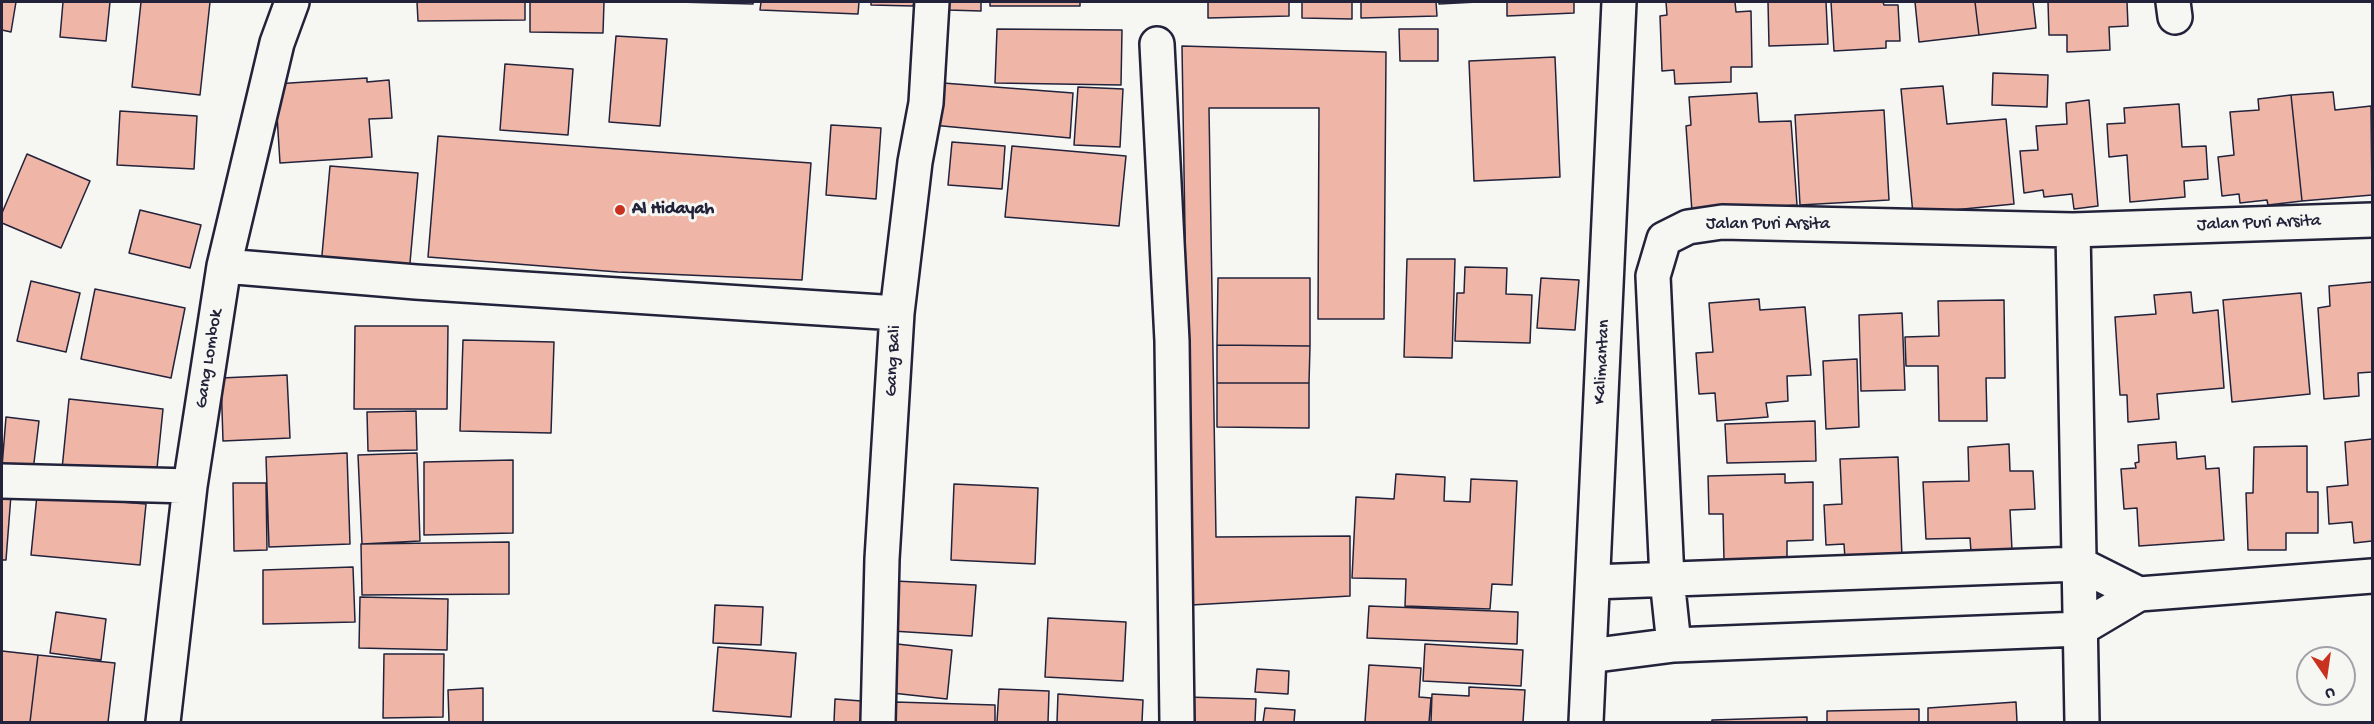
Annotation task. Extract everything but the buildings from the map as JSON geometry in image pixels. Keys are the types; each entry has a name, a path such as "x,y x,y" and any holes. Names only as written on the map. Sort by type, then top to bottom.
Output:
{"street":[{"name":"Gang Lombok","path":"163,723 190,486 224,266 277,43 292,2"},
{"name":"Gang Bali","path":"878,723 882,559 897,313 915,162 926,103 932,2"},
{"name":"Kalimantan","path":"1586,723 1619,2"},
{"path":"1157,44 1172,341 1177,723"},
{"name":"Jalan Puri Arsita","path":"1674,645 1667,579 1653,276 1664,239 1688,227 1722,222 2073,230 2373,220"},
{"path":"2073,230 2082,723"},
{"path":"224,266 416,282 897,313"},
{"path":"2,481 190,486"},
{"path":"1593,582 2079,564 2139,594"},
{"path":"1589,656 1674,645 2080,628 2139,594 2373,576"}],"place":[{"name":"Al Hidayah","path":"620,210"}]}
